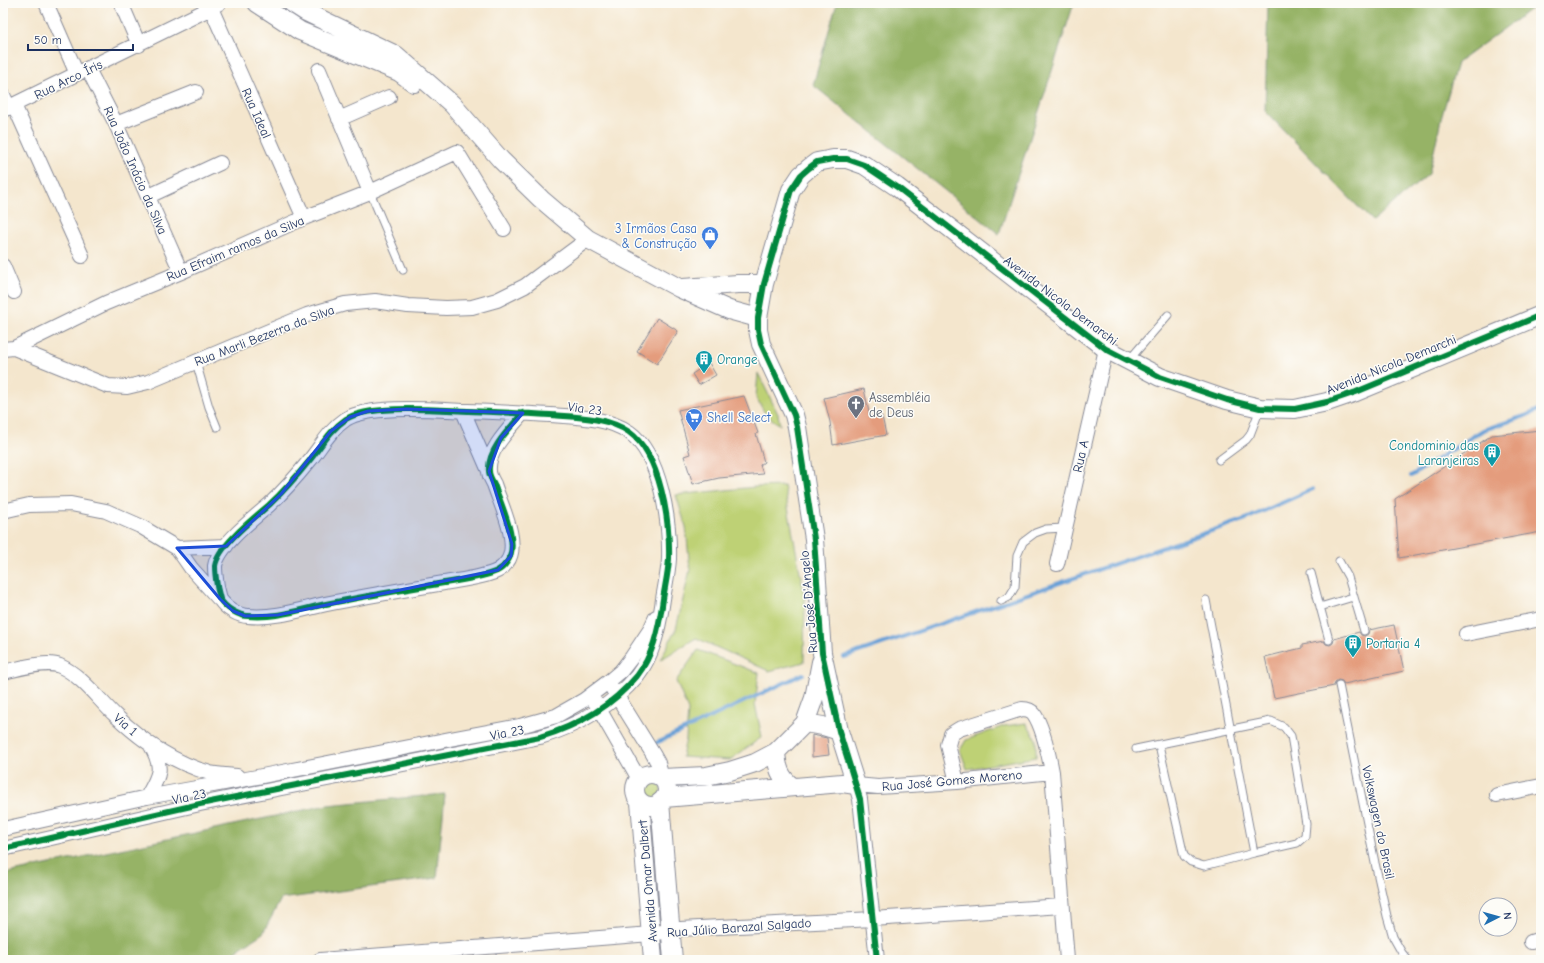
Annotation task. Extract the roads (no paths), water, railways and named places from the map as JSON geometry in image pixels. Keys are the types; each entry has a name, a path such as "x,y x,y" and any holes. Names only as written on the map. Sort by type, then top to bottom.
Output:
{"street":[{"name":"Rua João Inácio da Silva","path":"46,3 82,71 116,124 149,196 181,272"},
{"path":"121,3 139,44"},
{"path":"257,3 300,31 399,72 475,130"},
{"path":"292,3 306,12 396,55 452,104 502,160 530,188 588,239 679,288 729,310 758,318"},
{"name":"Rua Arco Íris","path":"7,104 82,71 215,6"},
{"name":"Rua Ideal","path":"215,6 304,218"},
{"path":"319,70 370,192"},
{"path":"116,124 196,92"},
{"path":"339,119 389,97"},
{"path":"7,104 82,256"},
{"name":"Rua Efraim ramos da Silva","path":"9,349 106,303 304,218 370,192 457,152 504,229"},
{"name":"Avenida Nicola Demarchi","path":"758,318 764,284 791,190 801,175 817,162 833,159 847,159 864,165 897,187 1106,349 1168,379 1227,400 1260,408 1295,409 1327,402 1356,392 1541,315"},
{"path":"149,196 220,164"},
{"name":"Rua Marli Bezerra da Silva","path":"9,349 108,386 127,387 148,382 307,315 345,304 375,301 408,306 446,308 472,307 497,300 525,286 588,239"},
{"path":"3,266 14,292"},
{"path":"679,288 738,284 764,284"},
{"name":"Rua José D'Angelo","path":"758,318 758,330 761,344 794,415 797,427 814,539 822,653 839,731 860,799 877,960"},
{"name":"Rua A","path":"1057,564 1106,349"},
{"name":"Via 23","path":"3,849 200,804 540,737 557,732 571,725 600,709 617,696 638,674 653,649 659,628 669,558 666,516 660,488 653,465 641,444 630,433 615,425 584,418 523,413 406,410 368,411 350,417 331,430 311,458 281,494 241,530 226,546 215,563 216,582 220,599"},
{"path":"3,511 28,505 71,504 106,511 140,526 177,548 191,568 220,599 232,611 244,616 278,614 474,577 498,570 506,564 511,556 512,544 510,531 489,471 463,411"},
{"path":"489,471 492,456 501,438 523,413"},
{"path":"177,548 226,546"},
{"name":"Via 23","path":"3,829 147,797 520,726 556,716 608,682 632,657 650,630 662,604"},
{"path":"1466,634 1541,620"},
{"path":"608,682 658,762 662,778 666,788 662,800 650,806 640,802 637,798 635,788 639,779 648,774 657,775 662,778 706,776 730,771 755,763 776,752 805,723 814,698 822,653"},
{"name":"Via 1","path":"3,672 45,664 59,666 76,676 115,715 149,744 194,768 212,773 258,777"},
{"path":"590,695 600,709 639,779"},
{"path":"957,782 948,745 951,734 959,729 1022,709 1027,709 1034,714 1046,742 1052,772 1067,960"},
{"path":"805,723 839,731"},
{"path":"147,797 156,782 159,766 158,757 149,744"},
{"path":"776,752 780,774 786,782 793,787"},
{"path":"129,821 135,814 184,802 192,789 194,768"},
{"name":"Rua José Gomes Moreno","path":"662,800 842,783 878,787 957,782 1052,772"},
{"path":"1497,794 1541,786"},
{"name":"Avenida Omar Dalbert","path":"662,800 673,960"},
{"name":"Avenida Omar Dalbert","path":"640,802 653,960"},
{"name":"Rua Júlio Barazal Salgado","path":"320,960 387,957 651,934 680,928 873,919 1062,906"}],"lane":[{"path":"370,192 403,270"},
{"path":"1129,361 1168,315"},
{"path":"196,362 208,407 217,427"},
{"path":"1219,460 1246,440 1250,435 1260,408"},
{"path":"1001,601 1009,597 1015,587 1017,556 1023,542 1034,533 1046,529 1064,528"},
{"path":"1339,562 1348,577 1364,631"},
{"path":"1311,573 1329,640"},
{"path":"1320,607 1353,597"},
{"path":"1206,600 1254,854"},
{"name":"Volkswagen do Brasil","path":"1339,685 1373,856 1387,916 1393,937 1402,953 1408,960"},
{"path":"1136,749 1159,744 1231,730 1271,721 1284,727 1291,736 1306,824 1305,836 1296,843 1204,866 1191,862 1184,856 1159,744"}],"waterway":[{"path":"1411,476 1483,430 1541,409"},
{"path":"844,657 1246,519 1313,489"},
{"path":"656,743 803,674"}],"place":[{"name":"3 Irmãos Casa & Construção","path":"710,250"},
{"name":"Orange","path":"704,374"},
{"name":"Assembléia de Deus","path":"856,419"},
{"name":"Shell Select","path":"694,432"},
{"name":"Condominio das Laranjeiras","path":"1492,467"},
{"name":"Portaria 4","path":"1353,658"}]}
